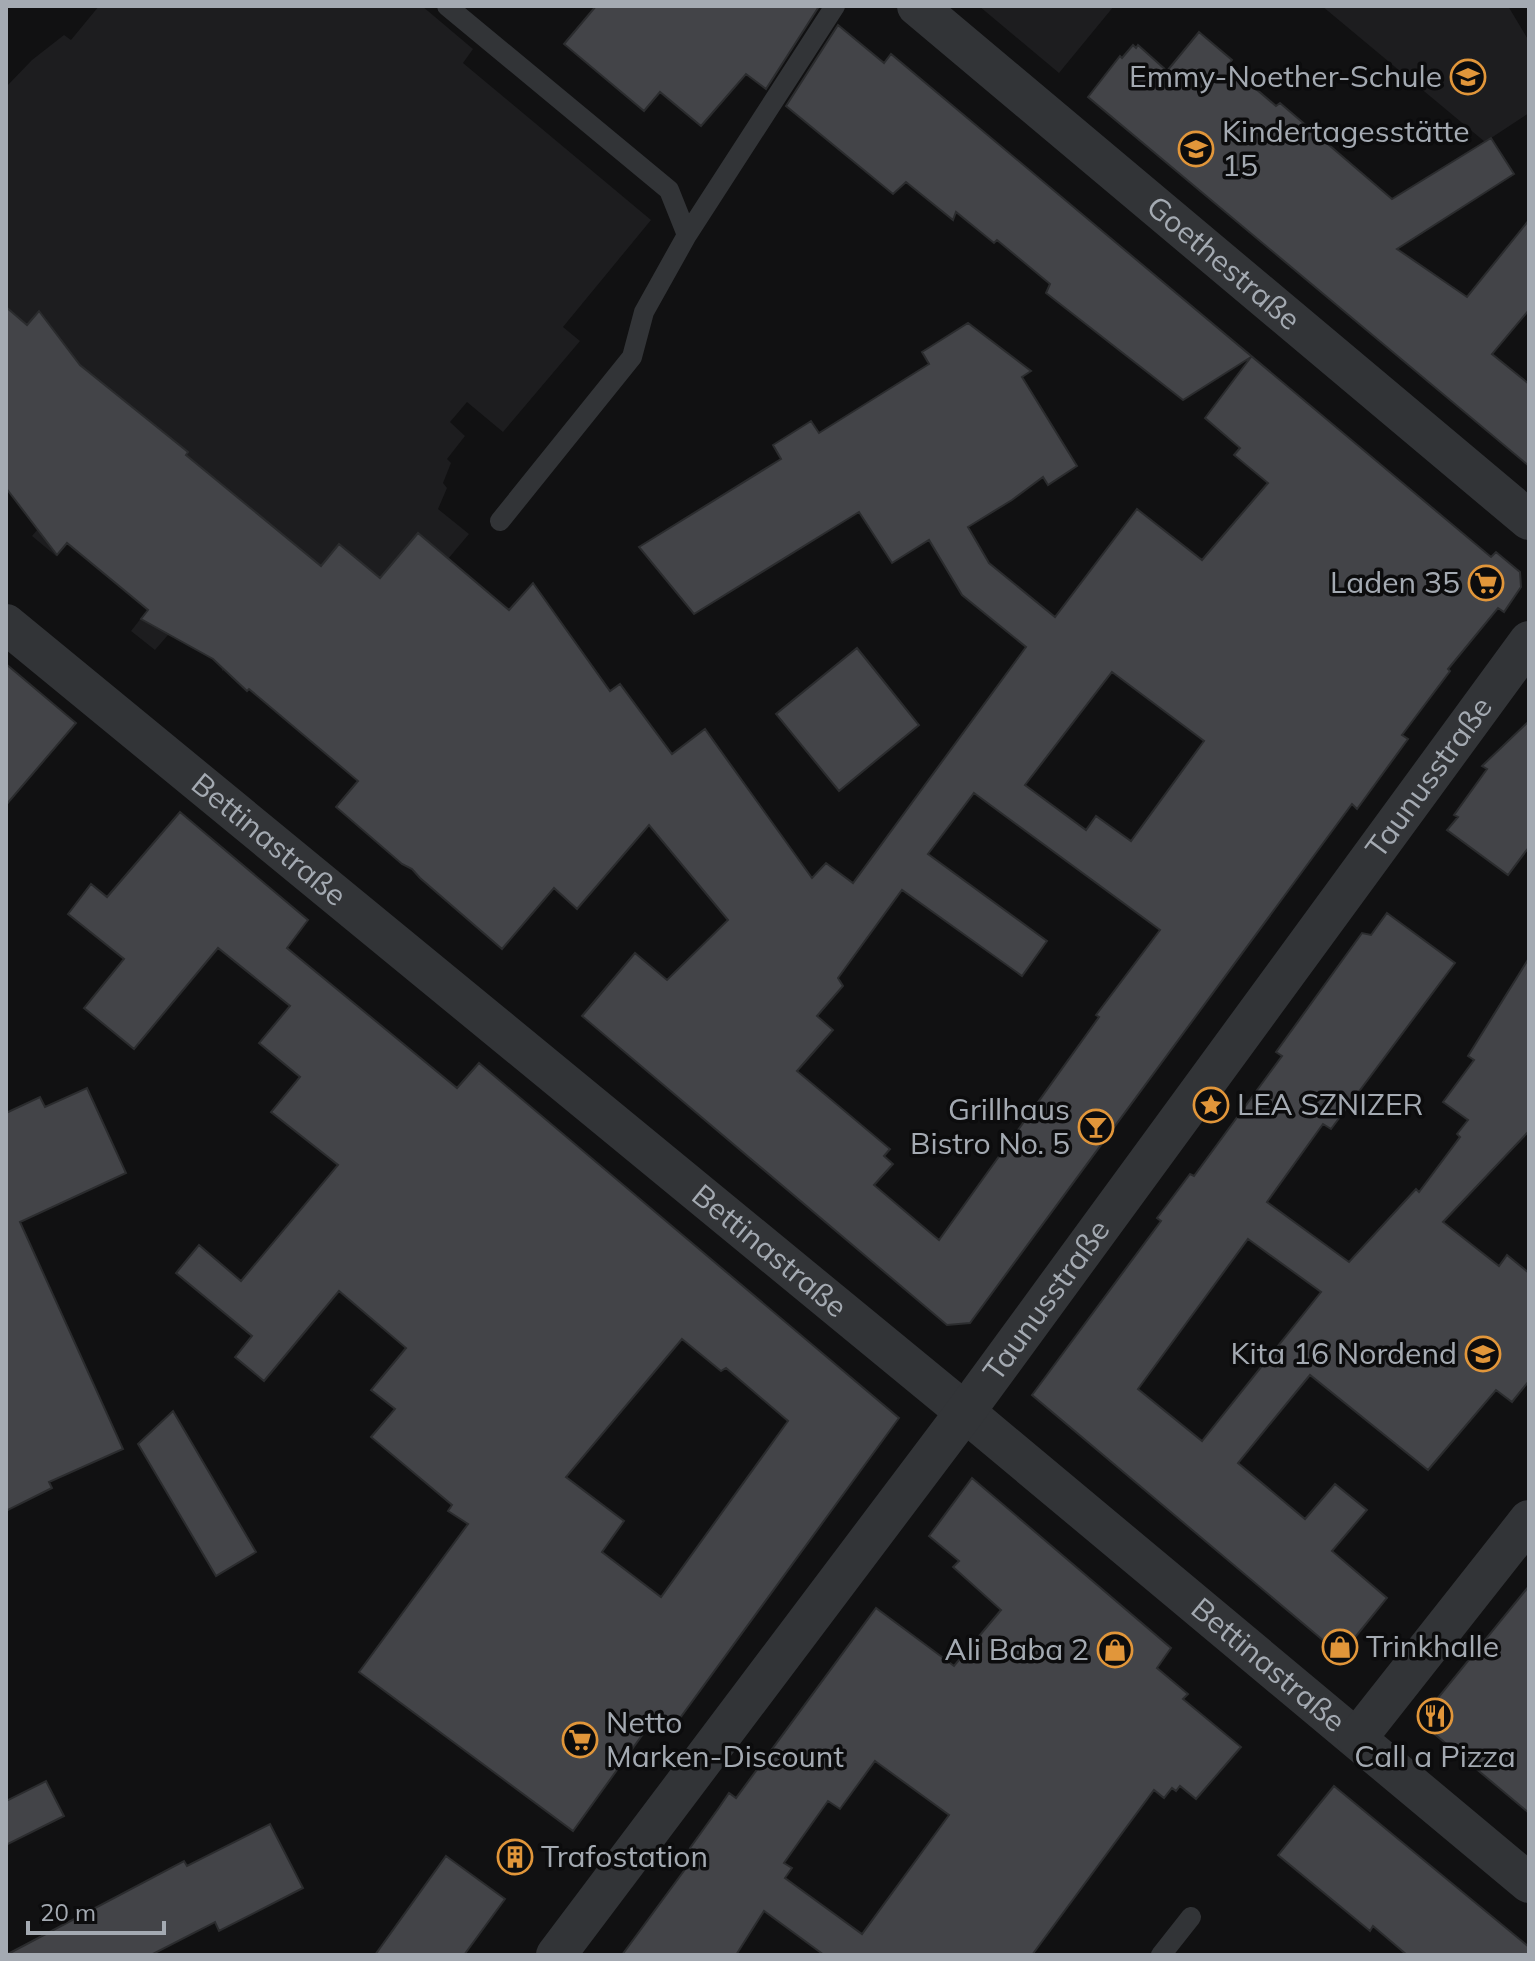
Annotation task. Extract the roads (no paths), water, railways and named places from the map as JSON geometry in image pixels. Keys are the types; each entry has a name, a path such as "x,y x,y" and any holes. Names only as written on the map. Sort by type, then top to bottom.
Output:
{"street":[{"name":"Goethestraße","path":"917,6 1529,520"},
{"name":"Bettinastraße","path":"6,624 965,1412 1529,1883"},
{"name":"Taunusstraße","path":"556,1955 965,1412 1529,641"},
{"path":"1357,1738 1529,1520"}],"lane":[{"path":"447,6 669,190 687,235"},
{"path":"500,521 632,357 644,312 687,235 835,6"},
{"path":"1161,1955 1191,1917"}],"place":[{"name":"Emmy-Noether-Schule","path":"1468,77"},
{"name":"Kindertagesstätte 15","path":"1196,149"},
{"name":"Laden 35","path":"1486,583"},
{"name":"LEA SZNIZER","path":"1211,1105"},
{"name":"Grillhaus Bistro No. 5","path":"1096,1127"},
{"name":"Kita 16 Nordend","path":"1483,1354"},
{"name":"Trinkhalle","path":"1340,1647"},
{"name":"Ali Baba 2","path":"1115,1650"},
{"name":"Call a Pizza","path":"1435,1716"},
{"name":"Netto Marken-Discount","path":"580,1740"},
{"name":"Trafostation","path":"515,1857"}]}
